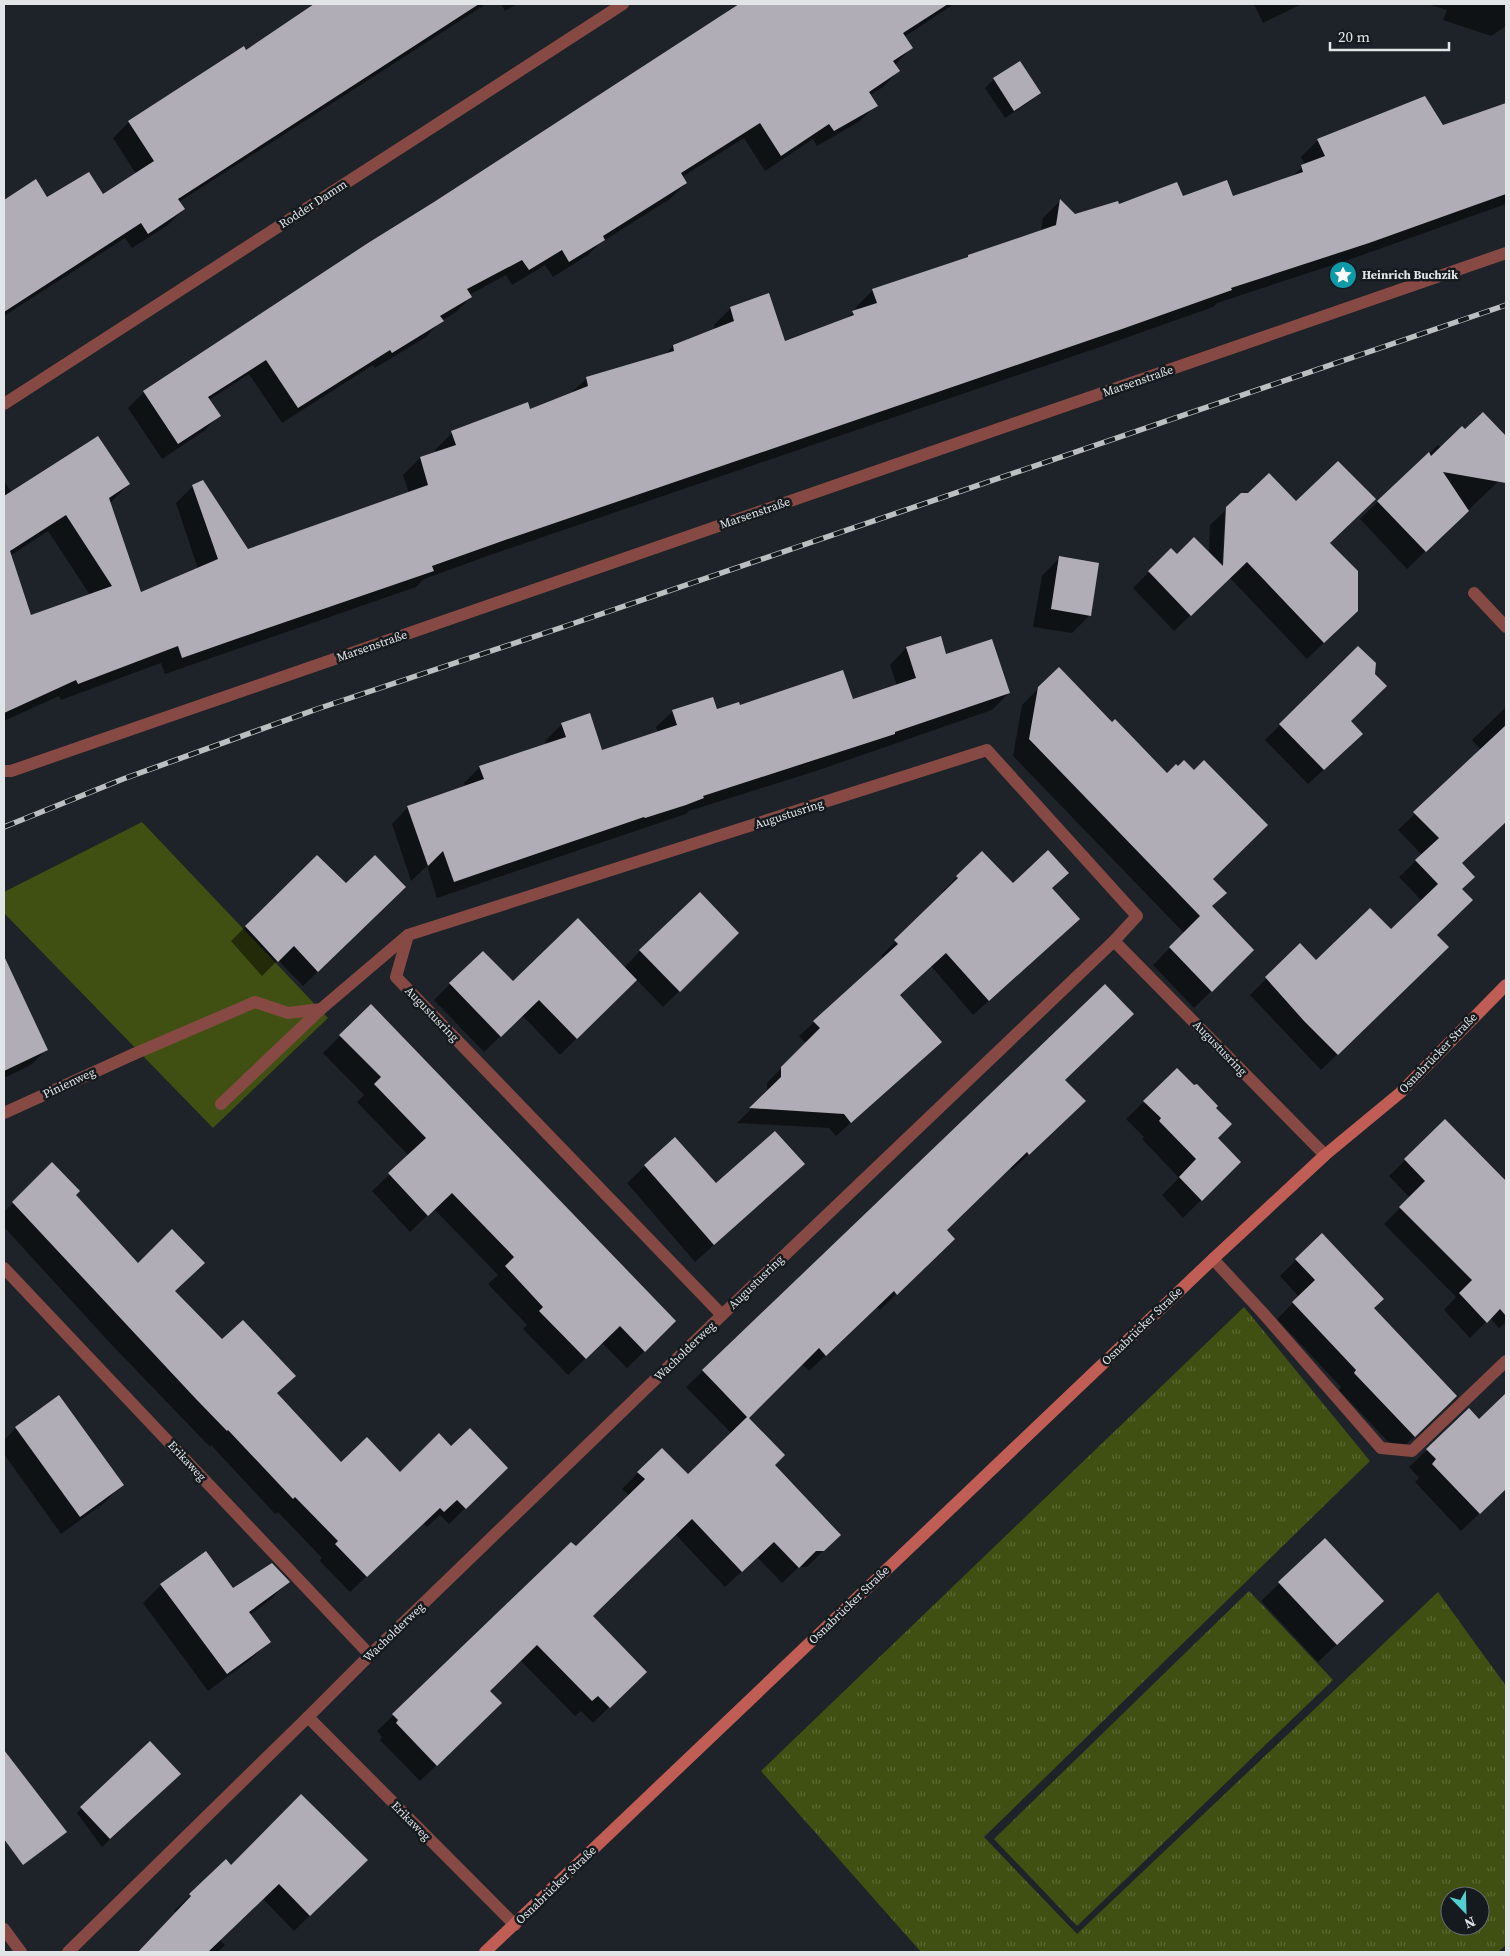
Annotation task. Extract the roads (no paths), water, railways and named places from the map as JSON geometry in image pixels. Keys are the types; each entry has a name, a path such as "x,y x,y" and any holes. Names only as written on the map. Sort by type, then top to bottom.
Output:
{"main road":[{"name":"Osnabrücker Straße","path":"485,1952 1213,1259 1325,1156 1400,1092 1506,985"}],"street":[{"name":"Rodder Damm","path":"4,404 623,4"},
{"name":"Marsenstraße","path":"4,770 11,771 20,768 1506,253"},
{"path":"1474,593 1506,627"},
{"name":"Augustusring","path":"987,750 1137,916 1114,941 722,1315 396,978 408,935 987,750"},
{"path":"221,1104 321,1009 408,935"},
{"name":"Augustusring","path":"1114,941 1325,1156"},
{"name":"Pinienweg","path":"4,1113 255,1002 288,1013 321,1009"},
{"path":"1213,1259 1381,1448 1412,1450 1506,1361"},
{"name":"Erikaweg","path":"4,1268 370,1655"},
{"name":"Wacholderweg","path":"68,1952 370,1655 722,1315"},
{"name":"Erikaweg","path":"308,1717 514,1925"},
{"path":"4,1929 21,1952"}],"railway":[{"path":"4,827 123,779 317,709 563,627 1506,305"}],"place":[{"name":"Heinrich Buchzik","path":"1343,275"}]}
